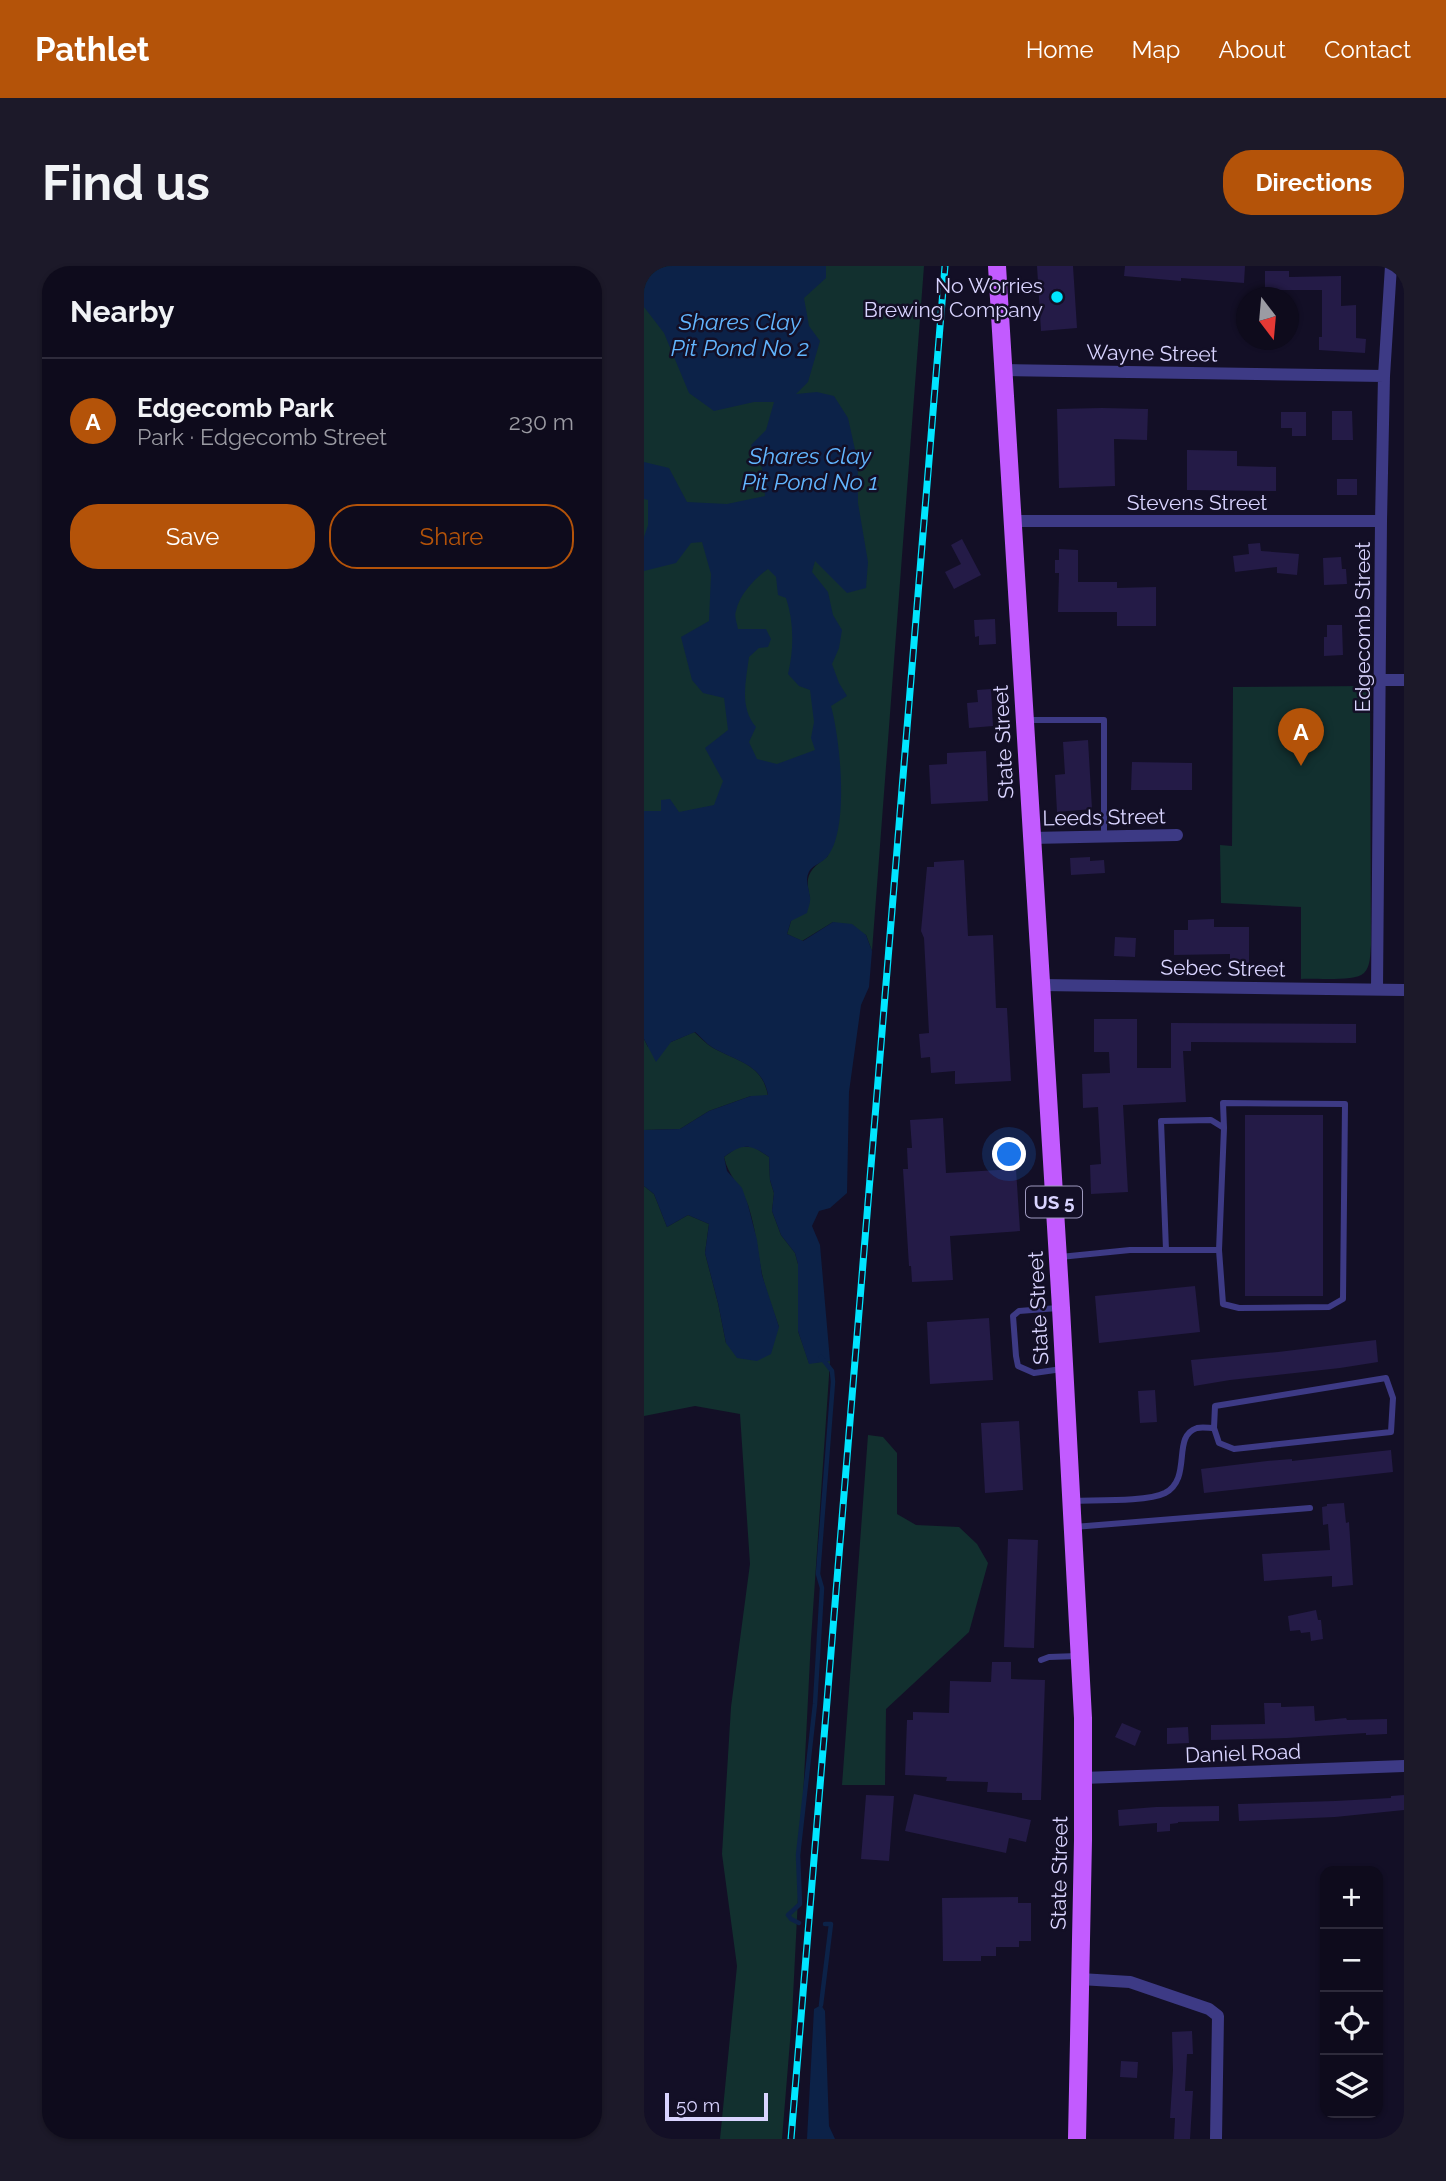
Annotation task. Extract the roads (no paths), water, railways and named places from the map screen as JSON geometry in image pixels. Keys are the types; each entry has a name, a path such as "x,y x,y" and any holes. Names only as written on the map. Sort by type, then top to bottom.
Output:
{"main road":[{"name":"State Street","path":"997,266 1080,1655 1083,1777 1077,2139"}],"street":[{"name":"Edgecomb Street","path":"1377,989 1381,521 1384,376 1391,266"},
{"name":"Wayne Street","path":"1003,370 1384,376"},
{"name":"Stevens Street","path":"1013,521 1381,521"},
{"path":"1381,680 1404,680"},
{"name":"Leeds Street","path":"1031,838 1177,835"},
{"name":"Sebec Street","path":"1041,985 1404,990"},
{"name":"Daniel Road","path":"1083,1777 1404,1766"},
{"path":"1080,1979 1130,1982 1209,2009 1218,2016 1216,2139"}],"lane":[{"path":"1025,720 1104,720 1104,836"},
{"path":"1223,1103 1345,1104 1343,1298 1329,1307 1239,1308 1223,1304 1219,1250 1223,1103"},
{"path":"1166,1250 1161,1121 1211,1120 1224,1128"},
{"path":"1058,1257 1130,1250 1219,1250"},
{"path":"1061,1308 1019,1311 1013,1316 1018,1366 1034,1373 1064,1369"},
{"path":"1386,1378 1393,1398 1391,1432 1234,1449 1219,1443 1214,1428 1215,1406 1386,1378"},
{"path":"1071,1501 1150,1497 1165,1493 1178,1480 1183,1443 1189,1434 1197,1428 1214,1428"},
{"path":"1073,1527 1310,1508"},
{"path":"1041,1660 1080,1655"}],"water":[{"path":"644,266 826,266 826,278 804,298 809,326 820,341 808,382 796,394 817,392 834,396 848,418 858,463 858,503 868,562 866,588 847,593 815,561 812,572 828,592 833,615 842,630 839,648 832,664 847,696 831,706 840,761 841,806 834,844 827,857 808,873 810,899 807,913 791,921 787,934 803,941 833,922 852,924 866,935 872,951 869,987 861,1005 849,1092 847,1193 830,1208 819,1211 812,1226 820,1245 830,1361 809,1364 798,1331 798,1264 795,1253 781,1235 772,1211 774,1193 770,1180 769,1157 757,1150 742,1147 724,1157 727,1171 742,1188 748,1205 762,1275 779,1327 771,1354 757,1361 737,1358 726,1343 705,1253 709,1224 688,1215 667,1227 654,1194 644,1186 644,1130 680,1129 709,1111 751,1096 768,1095 756,1071 714,1048 695,1032 671,1042 656,1062 644,1039 644,811 661,811 661,800 670,799 679,812 714,805 723,781 705,748 728,730 724,698 703,693 692,680 681,637 709,621 711,574 702,542 691,543 676,563 644,571 648,500 644,499 644,462 669,468 687,502 727,504 765,496 762,468 751,445 766,430 774,402 754,402 714,411 689,393 664,333 644,307","holes":["768,569 776,577 778,595 786,598 792,626 788,674 799,686 810,690 814,722 811,738 815,750 777,764 757,759 749,742 756,727 747,711 745,694 749,657 759,648 768,647 771,639 766,629 738,629 735,615 740,599 758,577"]},
{"path":"821,2005 825,2011 829,2126 835,2139 807,2139 814,2009"}],"waterway":[{"path":"799,1923 788,1915 800,1904 798,1855 815,1704 822,1588 818,1574 833,1382 832,1371 821,1357"},
{"path":"821,2005 831,1924 825,1924"}],"railway":[{"path":"791,2139 945,266"}],"place":[{"name":"No Worries Brewing Company","path":"1057,297"},
{"name":"Edgecomb Park","path":"1301,766"}],"water label":[{"name":"Shares Clay Pit Pond No 2","path":"740,334"},
{"name":"Shares Clay Pit Pond No 1","path":"810,468"}]}
